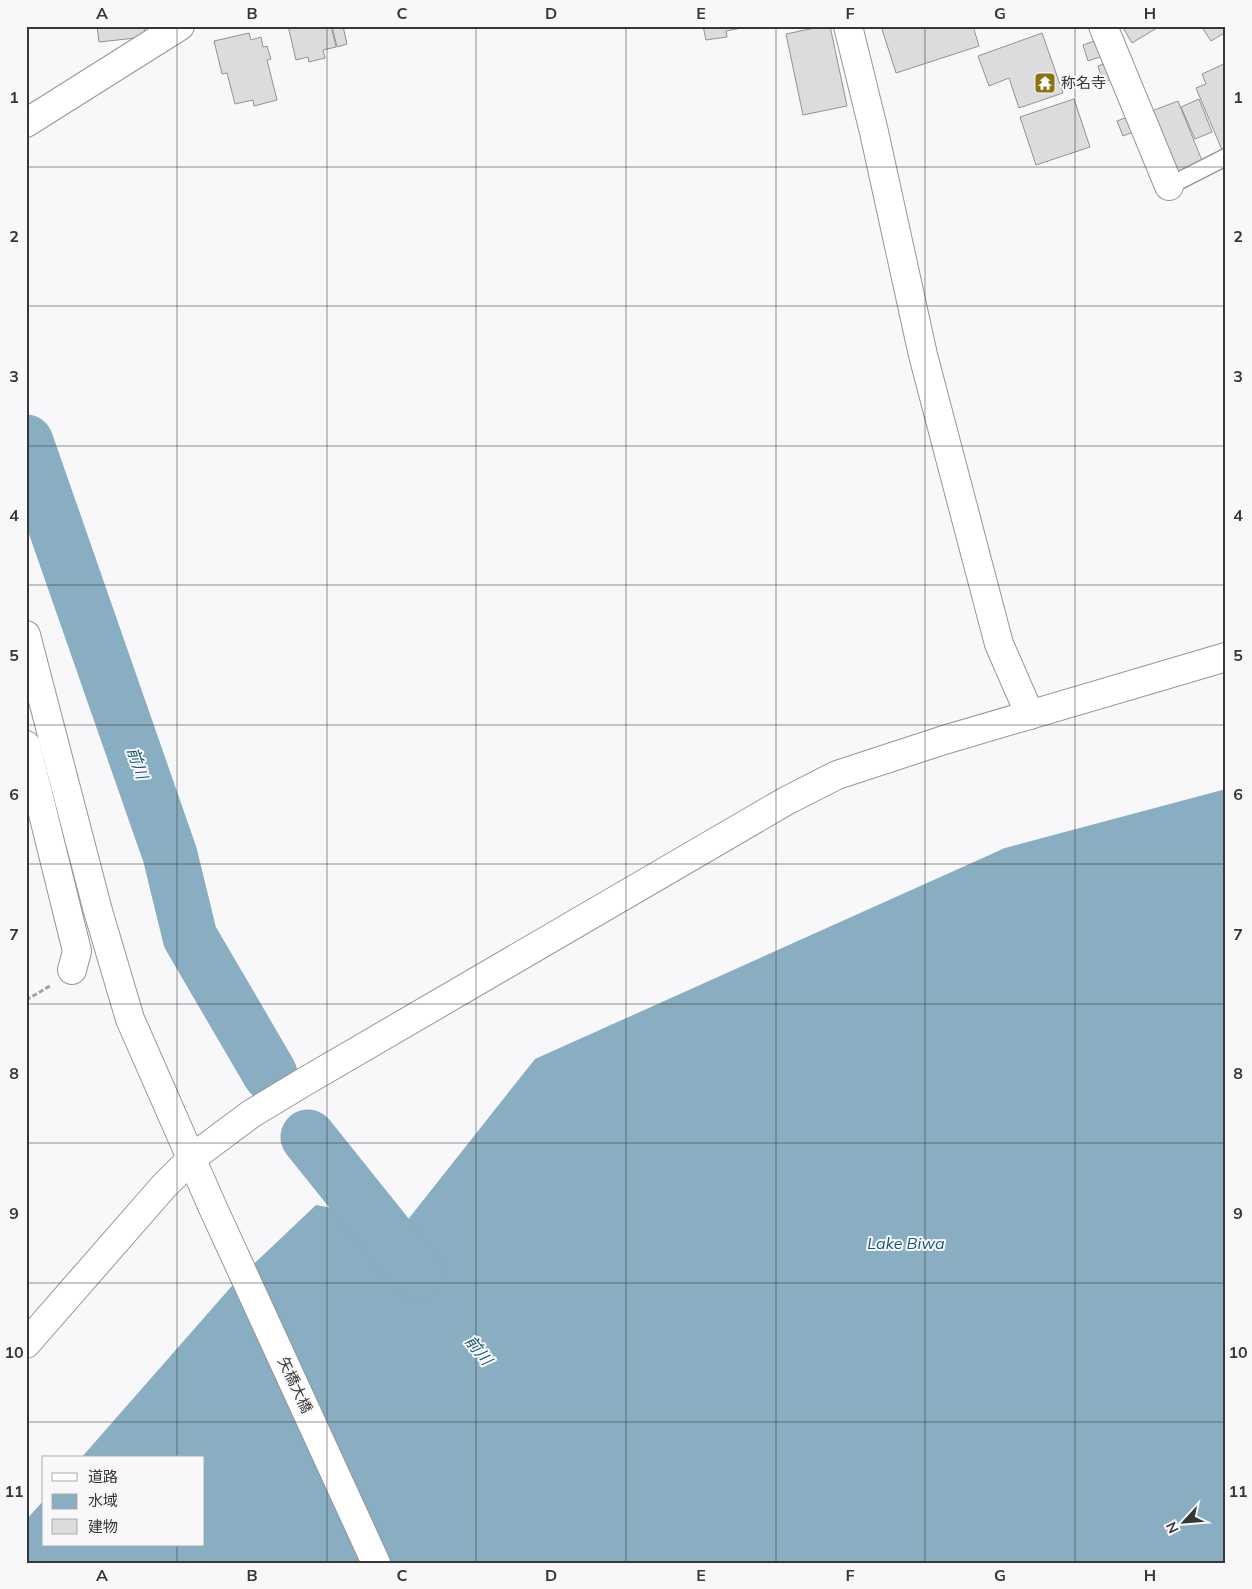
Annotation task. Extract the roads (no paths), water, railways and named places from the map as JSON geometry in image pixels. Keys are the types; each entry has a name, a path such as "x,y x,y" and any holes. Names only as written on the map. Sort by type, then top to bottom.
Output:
{"street":[{"path":"26,122 180,26"},
{"path":"848,26 874,132 923,355 999,644 1030,715"},
{"path":"1103,26 1169,186"},
{"name":"矢橋大橋","path":"26,635 98,911 130,1019 213,1208 376,1563"},
{"path":"26,1344 164,1186 192,1158 251,1114 794,797 838,776 944,740 1226,657"},
{"path":"26,745 77,951 72,970"}],"lane":[{"path":"1169,186 1226,157"}],"water":[{"name":"Lake Biwa","path":"1226,789 1226,1563 26,1563 26,1520 42,1502 42,1546 205,1546 205,1456 83,1456 238,1279 316,1205 406,1222 535,1059 1005,848"}],"waterway":[{"name":"前川","path":"26,442 170,855 190,937 270,1074"},
{"name":"前川","path":"308,1137 417,1273"}],"place":[{"name":"称名寺","path":"1045,83"}]}
